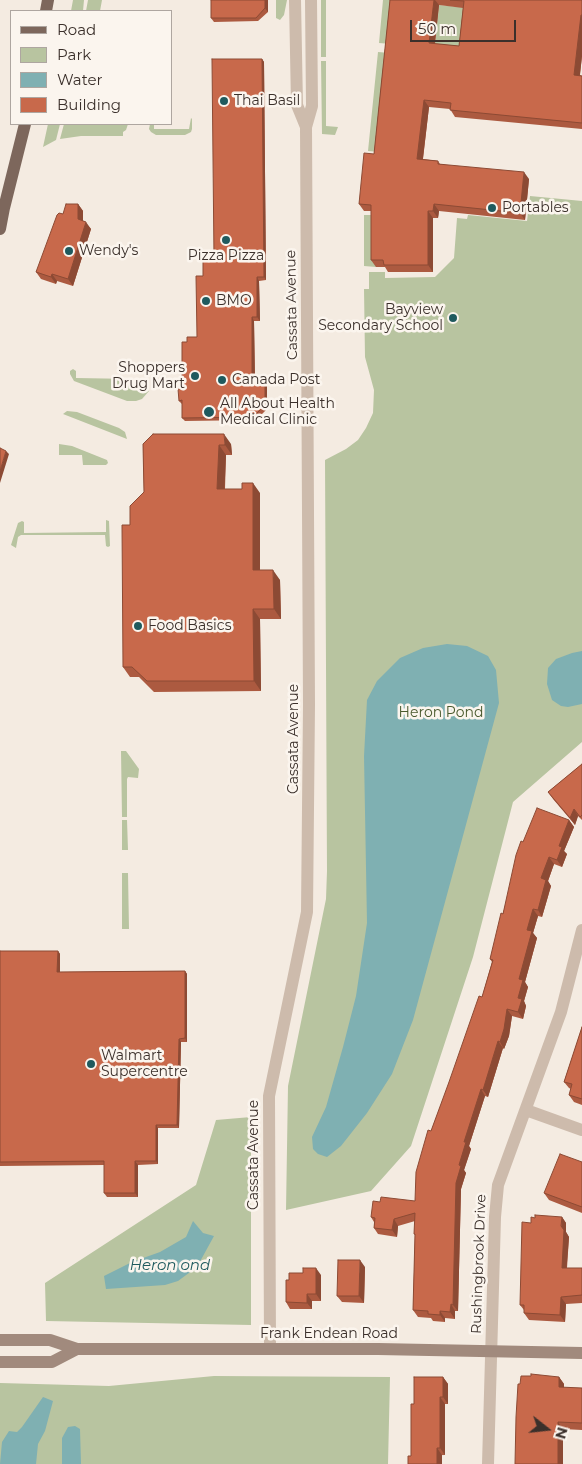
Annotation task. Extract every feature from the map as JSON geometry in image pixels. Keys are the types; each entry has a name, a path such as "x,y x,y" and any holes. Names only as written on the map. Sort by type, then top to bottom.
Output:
{"main road":[{"path":"0,229 2,211 26,125"}],"street":[{"name":"Cassata Avenue","path":"295,0 297,105 306,127"},
{"name":"Cassata Avenue","path":"270,1348 269,1096 307,912 309,705 306,127 312,106 311,0"},
{"name":"Rushingbrook Drive","path":"488,1464 495,1217 498,1185 561,1012 582,930"},
{"path":"526,1110 582,1130"},
{"name":"Frank Endean Road","path":"0,1340 50,1340 77,1349 270,1348 582,1353"},
{"name":"Frank Endean Road","path":"0,1362 52,1362 77,1349"}],"green space":[{"path":"73,0 84,0 83,10 71,10"},
{"path":"88,0 102,0 100,10 86,10"},
{"path":"276,0 287,0 284,15 280,20 276,18"},
{"path":"321,0 326,0 326,57 321,57"},
{"path":"383,0 396,0 391,44 379,43"},
{"path":"439,5 469,8 464,53 434,50"},
{"path":"378,52 390,53 380,152 368,151"},
{"path":"321,61 326,61 326,126 338,127 335,135 322,134"},
{"path":"191,118 191,132 185,135 156,135 149,129 150,125 154,125 154,129 189,129"},
{"path":"48,125 60,125 56,140 43,147"},
{"path":"64,125 128,125 123,132 123,136 81,136 60,139"},
{"path":"530,196 582,201 582,742 513,802 473,957 411,1146 371,1191 286,1210 288,1086 326,899 325,460 358,440 373,413 374,390 365,357 364,289 369,289 369,272 385,272 385,278 435,277 454,258 457,218 467,219 468,215 527,221"},
{"path":"364,215 376,215 376,267 364,266"},
{"path":"73,369 76,371 76,378 134,379 134,388 149,391 142,399 127,401 74,381 70,374 70,371"},
{"path":"67,411 77,412 119,428 125,432 127,439 63,414"},
{"path":"59,444 72,446 107,460 108,463 106,465 83,465 82,455 59,455"},
{"path":"106,520 109,521 110,546 108,547 106,546 105,535 21,535 18,537 16,548 11,545 18,523 22,521 24,522 24,533 106,532"},
{"path":"121,751 126,751 139,769 138,778 128,777 127,779 127,817 122,817"},
{"path":"122,820 127,820 128,850 122,850"},
{"path":"122,873 128,873 129,929 122,929"},
{"path":"251,1117 251,1325 46,1321 45,1283 196,1185 216,1120"},
{"path":"214,1376 390,1377 388,1464 0,1464 0,1383 109,1386"}],"water":[{"name":"Heron Pond","path":"447,644 467,646 488,656 496,670 499,703 413,1020 392,1074 367,1113 341,1146 327,1157 318,1154 313,1149 312,1137 326,1107 343,1047 356,996 367,923 364,756 367,700 377,681 400,658 423,648"},
{"path":"582,651 582,704 568,707 561,706 552,700 547,684 548,668 556,659"},
{"name":"Heron ond","path":"193,1221 203,1233 214,1236 197,1267 178,1281 165,1285 106,1289 104,1276 132,1262 160,1252 186,1237"},
{"path":"43,1397 53,1401 45,1431 38,1444 36,1464 0,1464 2,1442 9,1431 17,1432 22,1427"},
{"path":"75,1426 80,1429 81,1464 62,1464 62,1438 68,1427"}],"building":[{"path":"211,0 265,0 265,8 256,18 211,18"},
{"path":"390,0 434,0 429,43 459,46 464,1 450,0 582,0 582,15 574,75 582,76 582,123 450,110 451,103 424,100 417,159 438,161 438,164 524,172 520,213 434,204 433,211 428,211 428,265 384,265 383,260 371,260 371,205 359,204 364,153 374,154"},
{"path":"212,59 262,59 264,277 257,277 257,317 252,317 252,380 265,379 265,405 253,417 182,418 182,400 179,401 178,389 182,389 182,342 187,342 187,337 197,337 196,276 203,276 203,258 214,258"},
{"name":"Wendy's","path":"66,204 78,204 78,219 86,222 68,279 52,274 51,277 36,272 57,215 59,213 63,214"},
{"path":"153,434 224,434 225,445 219,445 217,489 242,489 242,483 253,483 253,570 273,570 274,609 253,609 254,681 147,681 132,667 123,667 122,525 130,525 130,506 144,492 143,444"},
{"path":"0,448 6,451 0,471"},
{"path":"582,764 582,815 580,817 574,809 570,818 548,792"},
{"path":"537,808 569,820 559,846 562,847 557,860 549,857 541,878 546,880 538,910 533,909 527,930 532,931 519,979 523,980 518,998 522,999 518,1012 507,1009 500,1042 498,1041 464,1142 466,1142 456,1183 453,1305 451,1304 450,1312 440,1311 440,1315 428,1314 428,1311 413,1310 415,1213 394,1219 392,1230 374,1228 375,1218 371,1217 373,1201 380,1202 381,1197 415,1201 416,1172 428,1130 431,1131 479,996 482,997 493,960 490,959 501,913 503,914 516,855"},
{"name":"Walmart Supercentre","path":"0,951 58,951 57,972 185,971 185,1038 179,1039 177,1125 156,1125 156,1161 135,1161 135,1193 104,1193 104,1161 0,1162"},
{"path":"582,1027 582,1099 569,1095 572,1084 564,1082"},
{"path":"560,1154 582,1162 582,1207 544,1193"},
{"path":"535,1215 562,1217 561,1226 564,1230 562,1268 582,1268 582,1295 561,1297 560,1315 524,1313 524,1305 520,1305 522,1222 531,1223 531,1217 535,1218"},
{"path":"338,1260 360,1260 359,1296 337,1296"},
{"path":"303,1268 316,1268 316,1294 307,1294 307,1303 286,1302 286,1280 289,1280 289,1273 303,1273"},
{"path":"531,1374 559,1377 559,1387 582,1388 582,1423 558,1422 558,1464 515,1464 518,1384 520,1384 521,1376 531,1376"},
{"path":"414,1377 443,1377 443,1397 440,1397 440,1448 437,1448 437,1464 408,1464 408,1456 411,1456 411,1404 414,1404"}],"place":[{"name":"Thai Basil","path":"224,101"},
{"name":"Portables","path":"492,208"},
{"name":"Pizza Pizza","path":"226,240"},
{"name":"Wendy's","path":"69,251"},
{"name":"BMO","path":"206,301"},
{"name":"Bayview Secondary School","path":"453,318"},
{"name":"Shoppers Drug Mart","path":"195,376"},
{"name":"Canada Post","path":"222,380"},
{"name":"All About Health Medical Clinic","path":"209,412"},
{"name":"Food Basics","path":"138,626"},
{"name":"Walmart Supercentre","path":"91,1064"}]}
